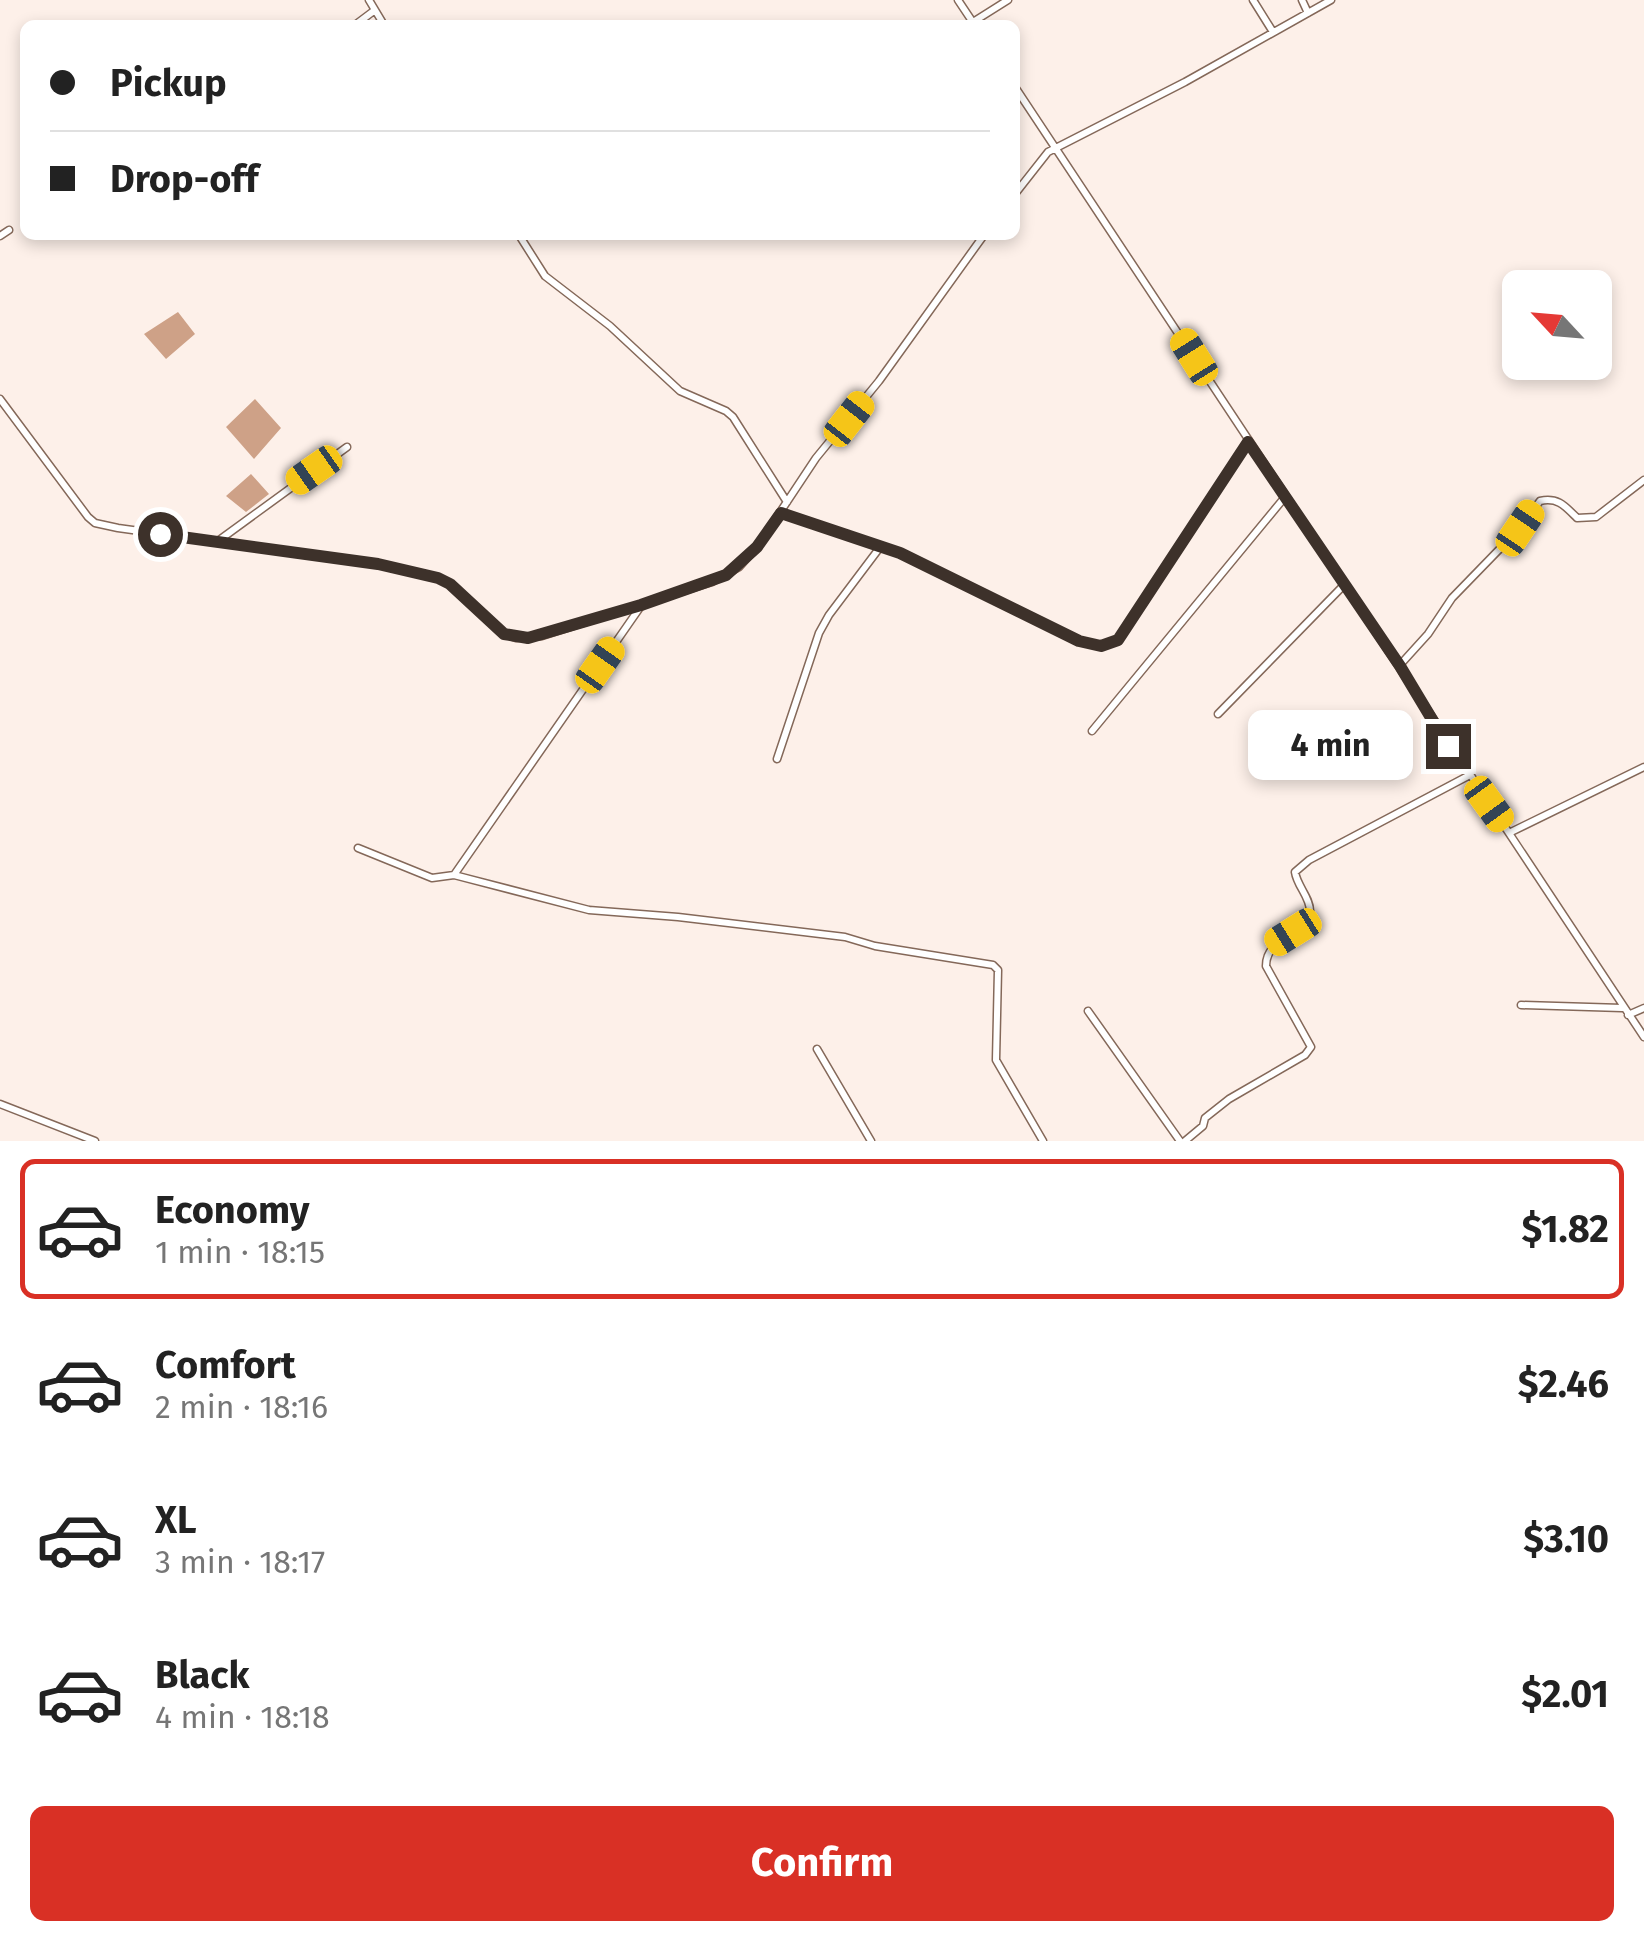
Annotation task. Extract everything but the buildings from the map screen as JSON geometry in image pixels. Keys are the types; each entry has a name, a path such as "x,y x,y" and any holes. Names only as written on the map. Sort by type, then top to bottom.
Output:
{"street":[{"path":"369,0 381,20"},
{"path":"979,20 1008,0"},
{"path":"1254,0 1273,32"},
{"path":"1302,0 1308,13"},
{"path":"1020,187 1040,160 1058,147 1331,0"},
{"path":"361,20 375,10"},
{"path":"1020,94 1644,1038"},
{"path":"0,236 9,230"},
{"path":"522,240 546,276 610,326 680,391 726,411 788,502"},
{"path":"0,399 95,522 378,564 438,578 510,637 542,636 726,575 757,547 816,458 879,381 980,240"},
{"path":"781,513 881,546 1079,641 1101,646 1118,640 1248,442"},
{"path":"218,541 347,446"},
{"path":"1400,666 1452,598 1509,540 1540,501 1560,502 1576,518 1596,517 1644,480"},
{"path":"1092,732 1285,496"},
{"path":"777,760 818,633 828,614 881,546"},
{"path":"1218,714 1344,585"},
{"path":"454,875 641,605"},
{"path":"1510,832 1644,767"},
{"path":"1088,1011 1183,1141 1229,1099 1305,1056 1311,1048 1266,966 1266,954 1273,945 1306,926 1311,914 1295,872 1309,860 1468,776"},
{"path":"358,848 432,878 454,875 589,910 845,938 993,965 998,970 996,1060 1043,1141"},
{"path":"1521,1006 1626,1011 1644,1008"},
{"path":"816,1050 871,1141"},
{"path":"0,1104 96,1141"}],"shaded area":[{"path":"178,312 195,334 166,359 144,334"},
{"path":"255,399 281,428 254,459 226,427"},
{"path":"251,474 269,494 246,512 226,496"}],"route":[{"path":"160,534 378,564 438,578 450,584 504,634 528,638 712,582 739,566 781,513 900,553 1022,615 1079,641 1101,646 1118,640 1248,442 1400,666 1448,746"}]}
